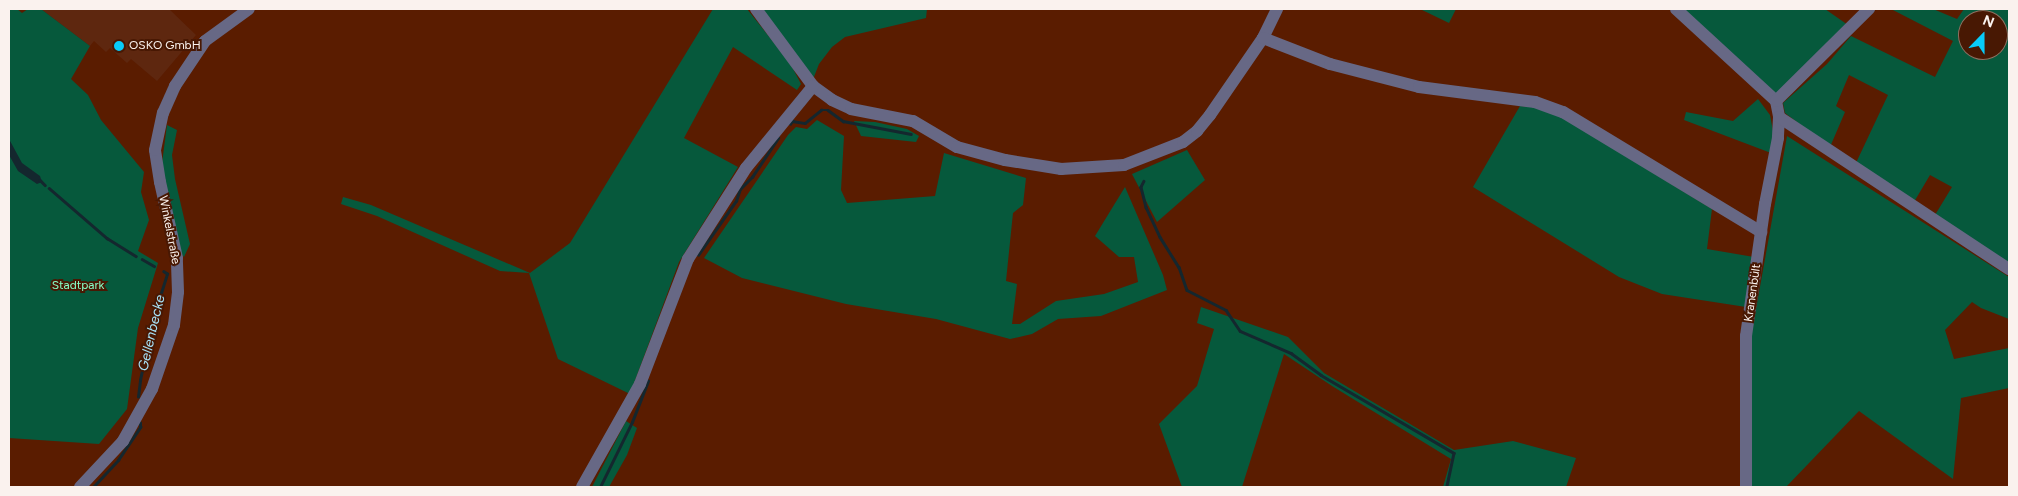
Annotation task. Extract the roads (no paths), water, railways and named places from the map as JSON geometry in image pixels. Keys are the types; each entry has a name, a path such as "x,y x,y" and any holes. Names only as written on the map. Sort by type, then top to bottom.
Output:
{"street":[{"name":"Winkelstraße","path":"80,487 123,441 152,389 174,325 178,292 177,258 160,182 156,150 163,113 175,86 205,41 249,9"},
{"path":"756,9 812,86 832,100 851,109 913,122 957,146 1005,160 1061,169 1124,165 1183,142 1197,131 1263,38 1278,9"},
{"path":"1676,9 1776,101 1869,9"},
{"path":"1263,38 1330,64 1419,87 1535,102 1563,112 1761,232"},
{"path":"582,487 640,384 688,259 746,168 812,86"},
{"name":"Kranenbült","path":"1746,487 1746,336 1761,232 1778,138 1779,117 1776,101"},
{"path":"1779,117 2009,269"}],"water":[{"path":"9,139 22,163 40,176 42,182 37,184 18,171 9,155"}],"waterway":[{"path":"790,124 792,121 805,123 821,110 828,110 843,121 911,134"},
{"path":"698,255 736,201 740,189 752,177 778,138"},
{"name":"Gellenbecke","path":"40,180 45,185"},
{"path":"1144,181 1141,187 1146,207 1160,237 1179,267 1187,290 1226,310 1240,331 1291,353 1321,375 1454,453 1447,487"},
{"name":"Gellenbecke","path":"49,188 107,238 136,256"},
{"name":"Gellenbecke","path":"142,259 154,266"},
{"name":"Gellenbecke","path":"138,397 154,315 167,274 164,272"},
{"path":"600,487 632,422 648,381"},
{"name":"Gellenbecke","path":"93,487 118,460 140,427 140,423"}],"place":[{"name":"OSKO GmbH","path":"119,46"}],"park label":[{"name":"Stadtpark","path":"78,286"}]}
